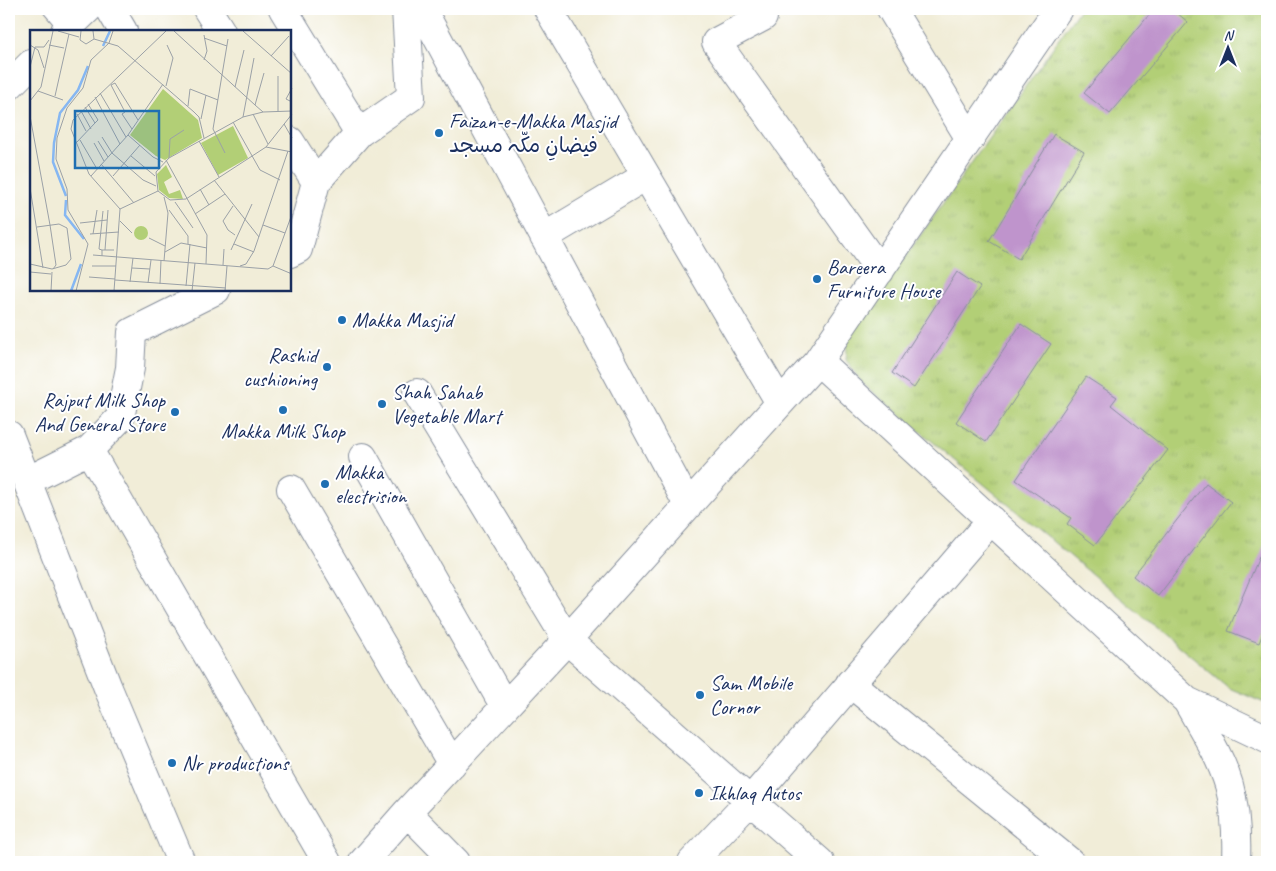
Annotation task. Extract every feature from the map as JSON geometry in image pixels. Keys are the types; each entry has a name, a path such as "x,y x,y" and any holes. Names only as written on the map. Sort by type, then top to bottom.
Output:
{"street":[{"path":"61,23 88,9"},
{"path":"110,9 122,30"},
{"path":"207,9 220,30"},
{"path":"283,9 359,133"},
{"path":"291,252 298,249 316,182 359,133 412,97 406,9"},
{"path":"422,9 688,505"},
{"path":"548,9 780,403"},
{"path":"759,9 763,17 716,42 880,271"},
{"path":"890,9 970,139"},
{"path":"363,862 567,640 818,361 1058,9"},
{"path":"9,86 30,65"},
{"path":"291,143 316,182"},
{"path":"544,237 646,176"},
{"path":"27,481 89,450 120,418 130,368 132,332 176,299 212,291"},
{"path":"818,361 1187,701 1267,738"},
{"path":"417,393 567,640 820,862"},
{"path":"9,435 108,688 181,862"},
{"path":"89,450 328,862"},
{"path":"363,457 505,707"},
{"path":"291,489 452,764"},
{"path":"692,862 750,801 991,520"},
{"path":"850,683 1070,862"},
{"path":"1187,701 1210,742 1228,784 1237,829 1236,862"},
{"path":"407,812 456,862"}],"green space":[{"path":"1080,9 1267,9 1267,704 1229,688 862,383 846,360 848,338"}],"building":[{"path":"1154,9 1172,9 1188,22 1110,114 1084,93"},
{"path":"1054,134 1084,152 1019,259 989,241"},
{"path":"957,272 980,287 914,388 892,373"},
{"path":"1021,324 1051,344 986,442 956,422"},
{"path":"1086,377 1117,397 1111,405 1168,450 1095,545 1067,524 1071,518 1016,480"},
{"path":"1206,483 1231,502 1158,596 1133,576"},
{"path":"1267,538 1267,623 1259,643 1228,631"}],"place":[{"name":"Faizan-e-Makka Masjid فیضانِ مکّہ مسجد","path":"439,133"},
{"name":"Bareera Furniture House","path":"817,279"},
{"name":"Makka Masjid","path":"342,320"},
{"name":"Rashid cushioning","path":"327,367"},
{"name":"Shah Sahab Vegetable Mart","path":"382,404"},
{"name":"Makka Milk Shop","path":"283,410"},
{"name":"Rajput Milk Shop And General Store","path":"175,412"},
{"name":"Makka electrision","path":"325,484"},
{"name":"Sam Mobile Cornor","path":"700,695"},
{"name":"Nr productions","path":"172,763"},
{"name":"Ikhlaq Autos","path":"699,793"}]}
